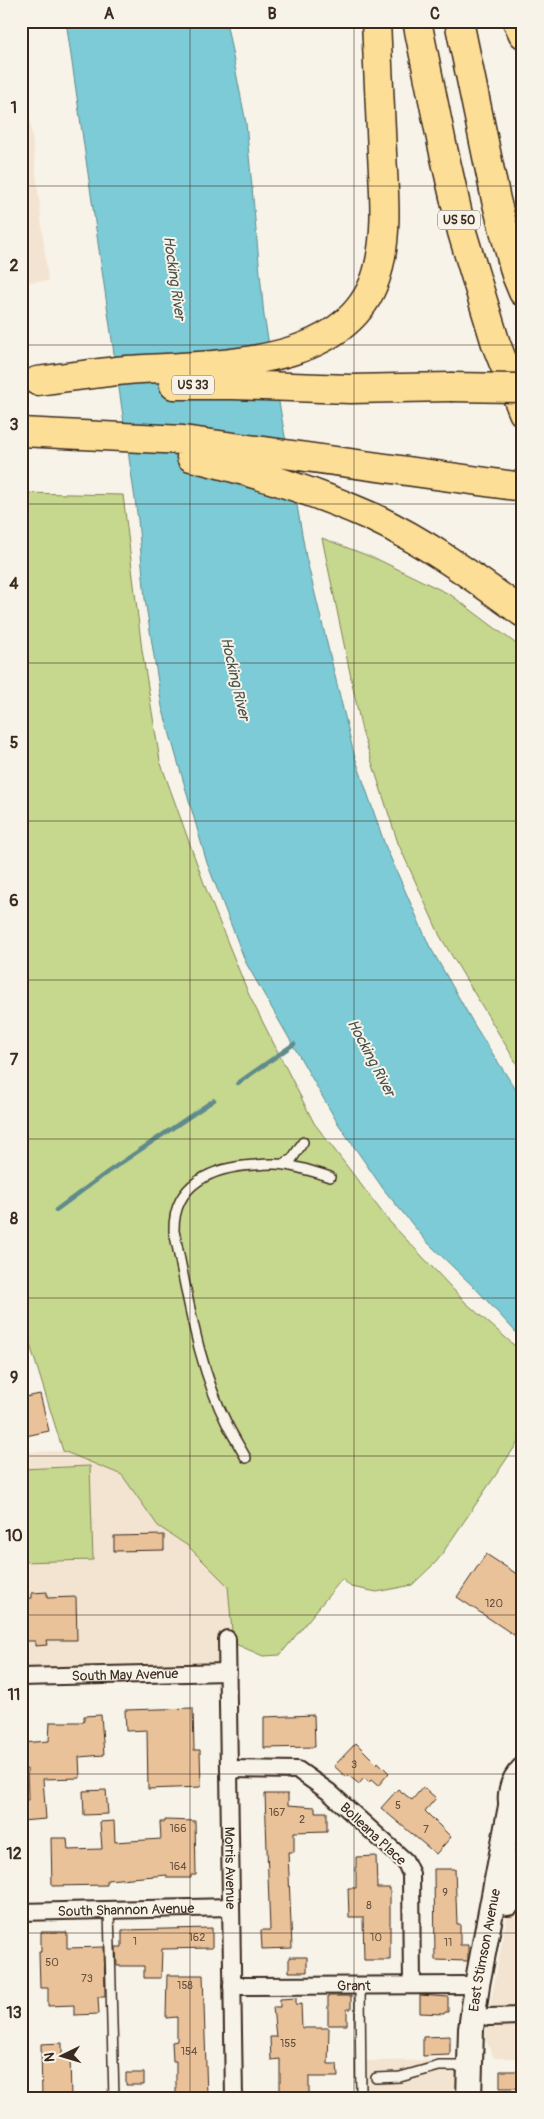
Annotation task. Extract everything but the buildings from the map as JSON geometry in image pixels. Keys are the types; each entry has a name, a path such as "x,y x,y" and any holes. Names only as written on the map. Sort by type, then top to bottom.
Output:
{"highway":[{"path":"29,380 126,370 208,366 257,361 305,346 339,328 354,316 367,295 378,271 384,232 376,21"},
{"name":"US 50","path":"417,21 462,232 496,344 523,412"},
{"path":"458,21 496,200 516,274 523,292"},
{"path":"517,21 523,34"},
{"name":"US 33","path":"29,380 137,386 523,388"},
{"path":"27,432 183,440 523,486"},
{"path":"123,438 153,450 247,470 311,492 372,518 411,538 476,579 523,613"}],"main road":[{"name":"East Stimson Avenue","path":"469,2098 471,2029 477,1985 511,1806 512,1789 523,1770"},
{"path":"511,1806 514,1815 523,1828"},
{"name":"East Stimson Avenue","path":"484,2098 485,2039 488,2016 511,1881 517,1867 523,1861"}],"street":[{"name":"Morris Avenue","path":"226,1639 230,1769 234,2098"},
{"name":"South May Avenue","path":"21,1678 228,1672"},
{"name":"Bolleana Place","path":"230,1769 298,1770 329,1792 405,1861 411,1874 412,1985"},
{"name":"South Shannon Avenue","path":"21,1912 231,1907"},
{"name":"Grant","path":"232,1986 477,1985"},
{"path":"488,2016 523,2016"}],"lane":[{"path":"284,1164 292,1159 303,1142"},
{"path":"246,1458 226,1424 209,1380 198,1341 174,1231 176,1206 187,1190 203,1177 223,1168 244,1165 284,1164 330,1176"},
{"path":"109,1910 114,2098"},
{"path":"360,1986 362,2098"},
{"path":"376,2078 400,2077 439,2066 469,2066"}],"shaded area":[{"path":"21,36 48,281 21,282"},
{"path":"63,1451 122,1475 158,1526 188,1546 228,1586 235,1668 21,1672 21,1452"},
{"path":"523,1861 523,2058 494,2058 485,2039 488,2016 508,1910"},
{"path":"460,2060 459,2098 361,2098 361,2061"}],"green space":[{"path":"21,493 123,495 142,650 160,761 206,889 249,995 314,1123 388,1220 465,1302 523,1353 523,1435 437,1561 412,1585 377,1592 351,1587 342,1579 280,1655 263,1656 233,1643 228,1586 188,1546 158,1526 122,1475 63,1451 28,1338 21,1335"},
{"path":"322,538 379,560 451,595 523,649 523,1074 440,936 398,843 362,731"},
{"path":"90,1466 93,1560 21,1562 21,1469"}],"water":[{"name":"Hocking River","path":"66,21 226,21 246,123 264,316 306,557 354,754 385,845 429,945 475,1026 523,1101 523,1340 478,1291 427,1242 384,1190 337,1122 246,963 207,863 162,707 145,599 138,520"}],"waterway":[{"path":"238,1083 294,1044"},
{"path":"56,1210 109,1171 214,1100"}]}
